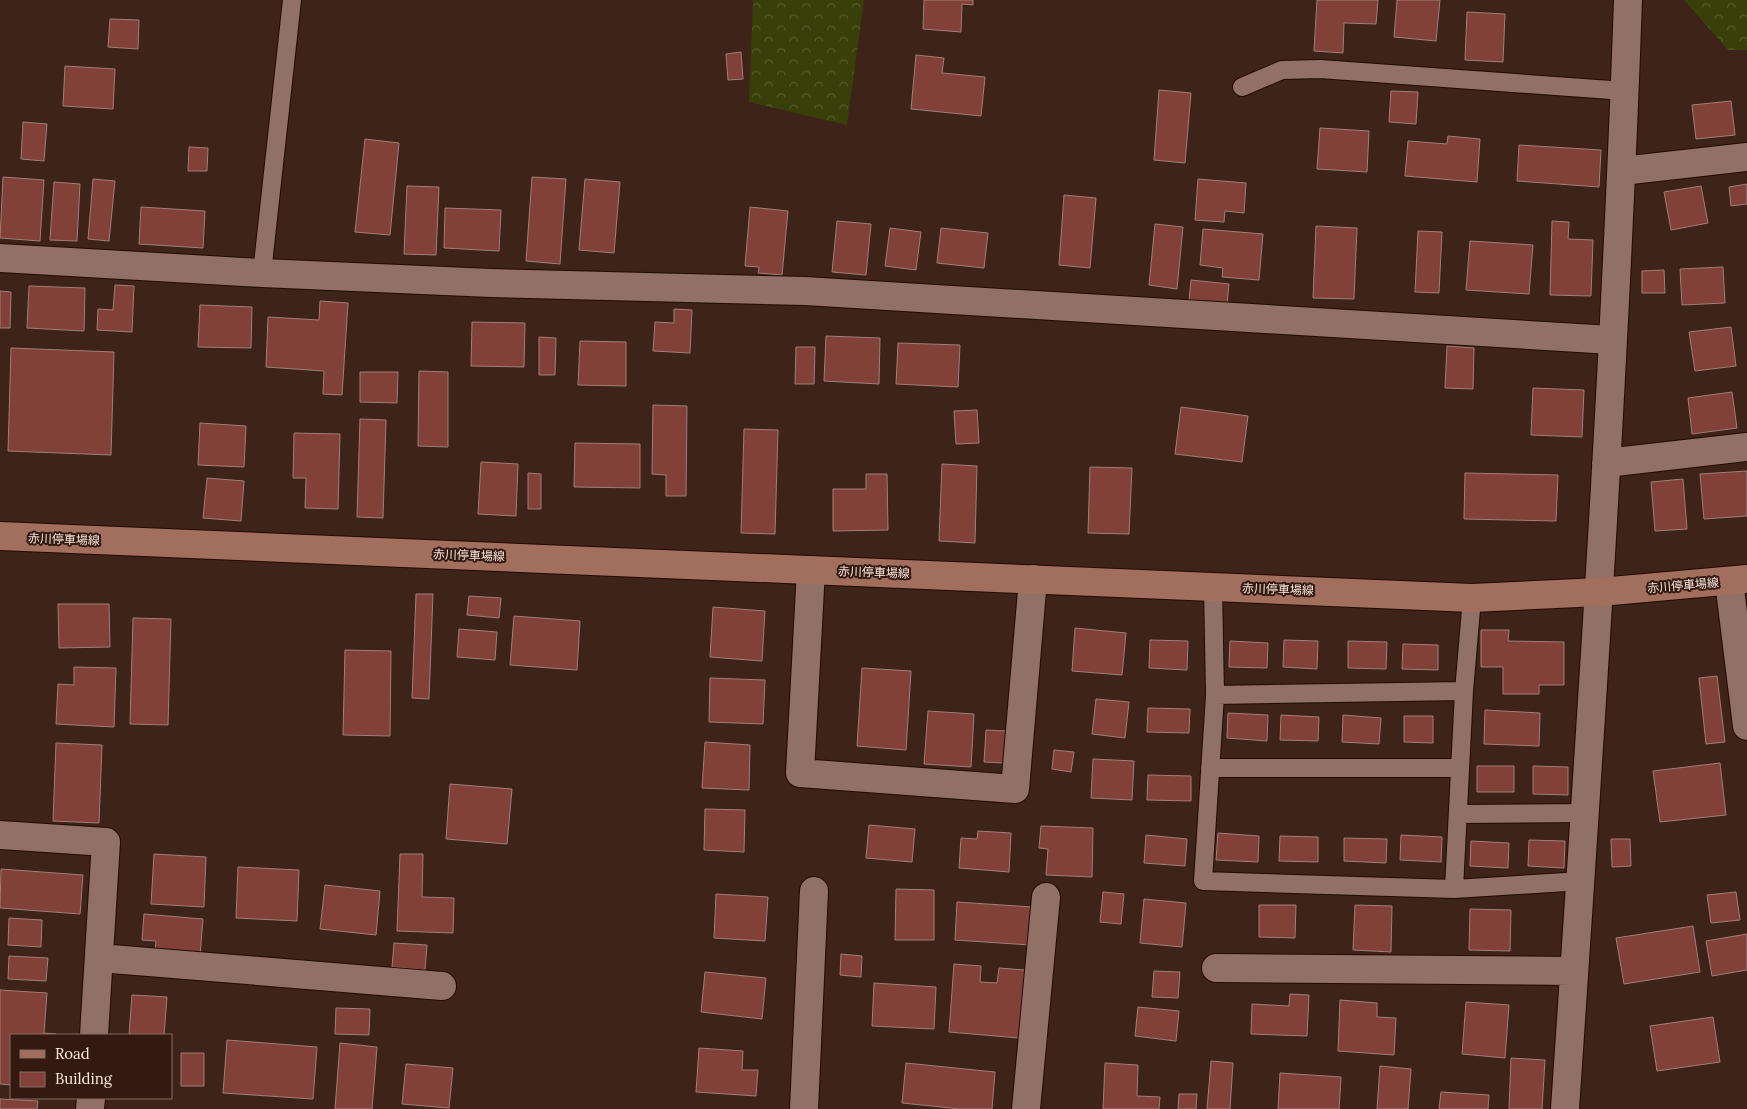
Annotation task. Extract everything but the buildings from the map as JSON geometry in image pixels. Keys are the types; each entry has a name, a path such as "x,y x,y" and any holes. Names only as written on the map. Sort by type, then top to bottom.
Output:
{"main road":[{"name":"赤川停車場線","path":"0,536 1472,598 1600,592 1738,580"}],"street":[{"path":"1565,1109 1582,881 1600,592 1622,171 1628,0"},
{"path":"1622,171 1747,157"},
{"path":"0,258 262,273 491,283 805,291 1612,340"},
{"path":"1606,462 1747,447"},
{"path":"811,570 800,773 1015,789 1033,579"},
{"path":"1738,580 1747,726"},
{"path":"0,835 106,842 94,1034"},
{"path":"804,1109 814,891"},
{"path":"1026,1109 1046,897"},
{"path":"99,958 442,986"},
{"path":"1216,968 1574,971"}],"lane":[{"path":"262,273 292,0"},
{"path":"1242,87 1282,70 1320,68 1625,91"},
{"path":"1213,587 1215,695 1203,881 1454,889 1582,881"},
{"path":"1454,889 1464,691 1472,598"},
{"path":"1215,695 1464,691"},
{"path":"1210,768 1460,768"},
{"path":"1458,814 1586,813"}],"green space":[{"path":"753,0 864,0 847,125 749,102"},
{"path":"1684,0 1747,0 1747,50 1728,50"}]}
